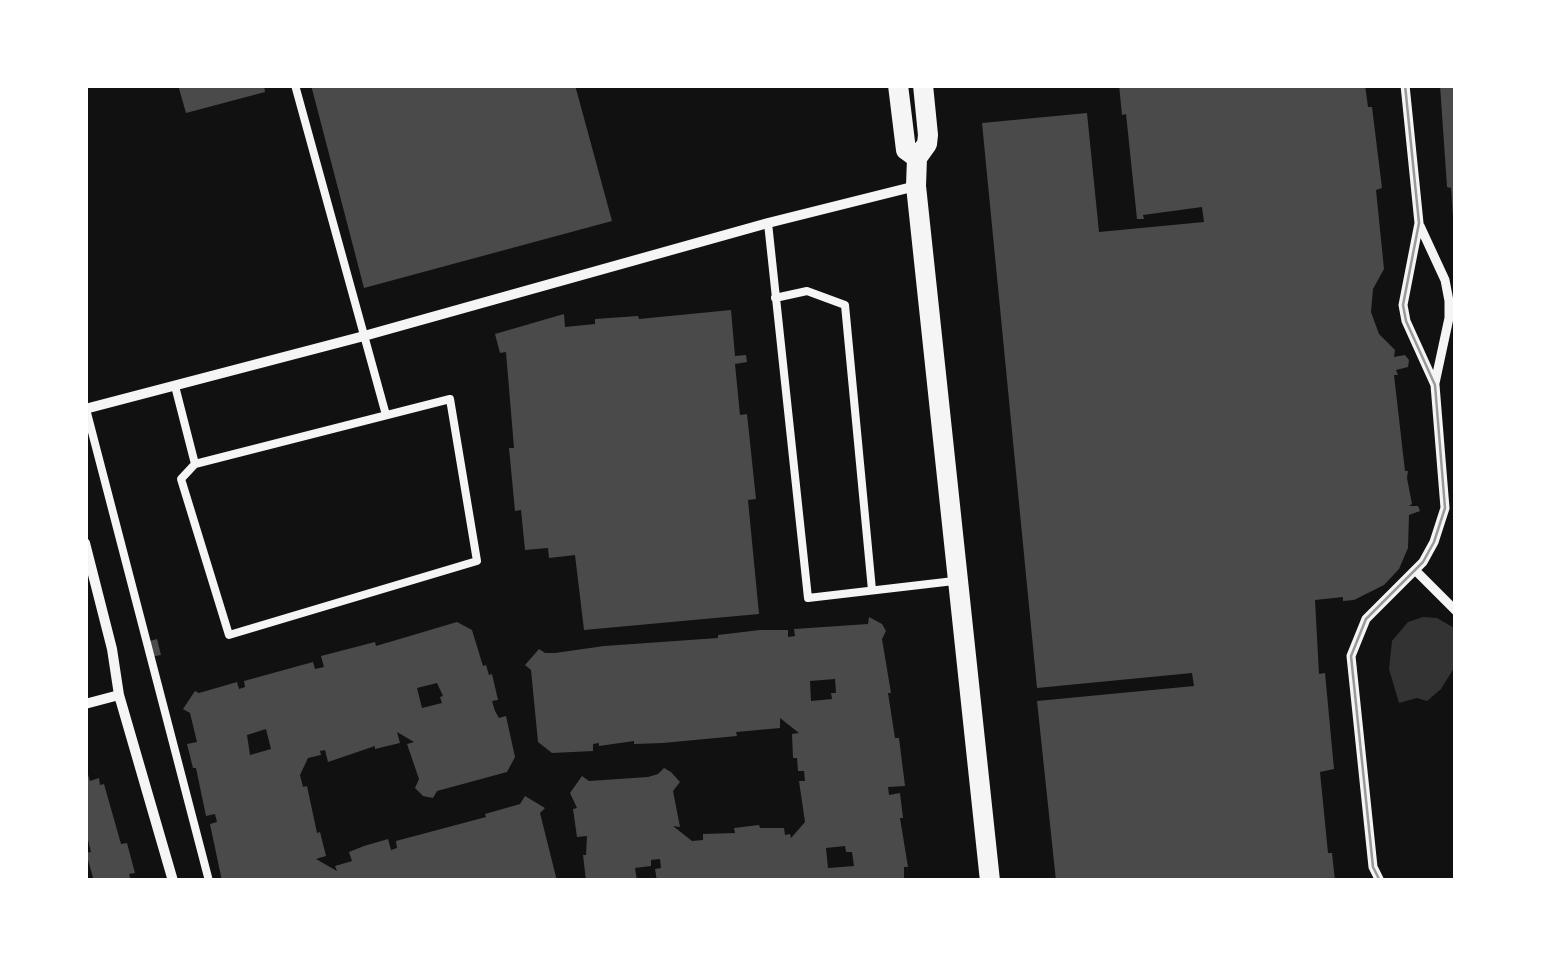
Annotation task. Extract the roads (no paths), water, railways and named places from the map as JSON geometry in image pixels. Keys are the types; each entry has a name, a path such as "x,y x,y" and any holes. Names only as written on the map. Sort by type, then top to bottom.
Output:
{"main road":[{"path":"898,85 906,150 917,158"},
{"path":"923,85 928,135 917,158 916,186 990,881"}],"street":[{"path":"1406,85 1419,223 1403,304 1406,321 1435,386"},
{"path":"86,409 916,186"},
{"path":"1380,881 1373,866 1351,656 1366,620 1416,571 1434,542 1444,508 1435,386 1453,301 1419,223"},
{"path":"85,543 120,695 173,881"},
{"path":"1416,571 1456,610"},
{"path":"85,704 120,695"}],"lane":[{"path":"295,85 386,415"},
{"path":"768,223 808,598 960,580"},
{"path":"775,298 808,291 845,305 872,590"},
{"path":"176,386 194,464"},
{"path":"450,399 477,561 229,635 181,480 194,464 450,399"},
{"path":"86,409 209,881"}],"tram line":[{"path":"1380,881 1373,867 1351,656 1366,619 1423,562 1445,508 1435,385 1406,321 1403,305 1419,223 1405,85"}]}
